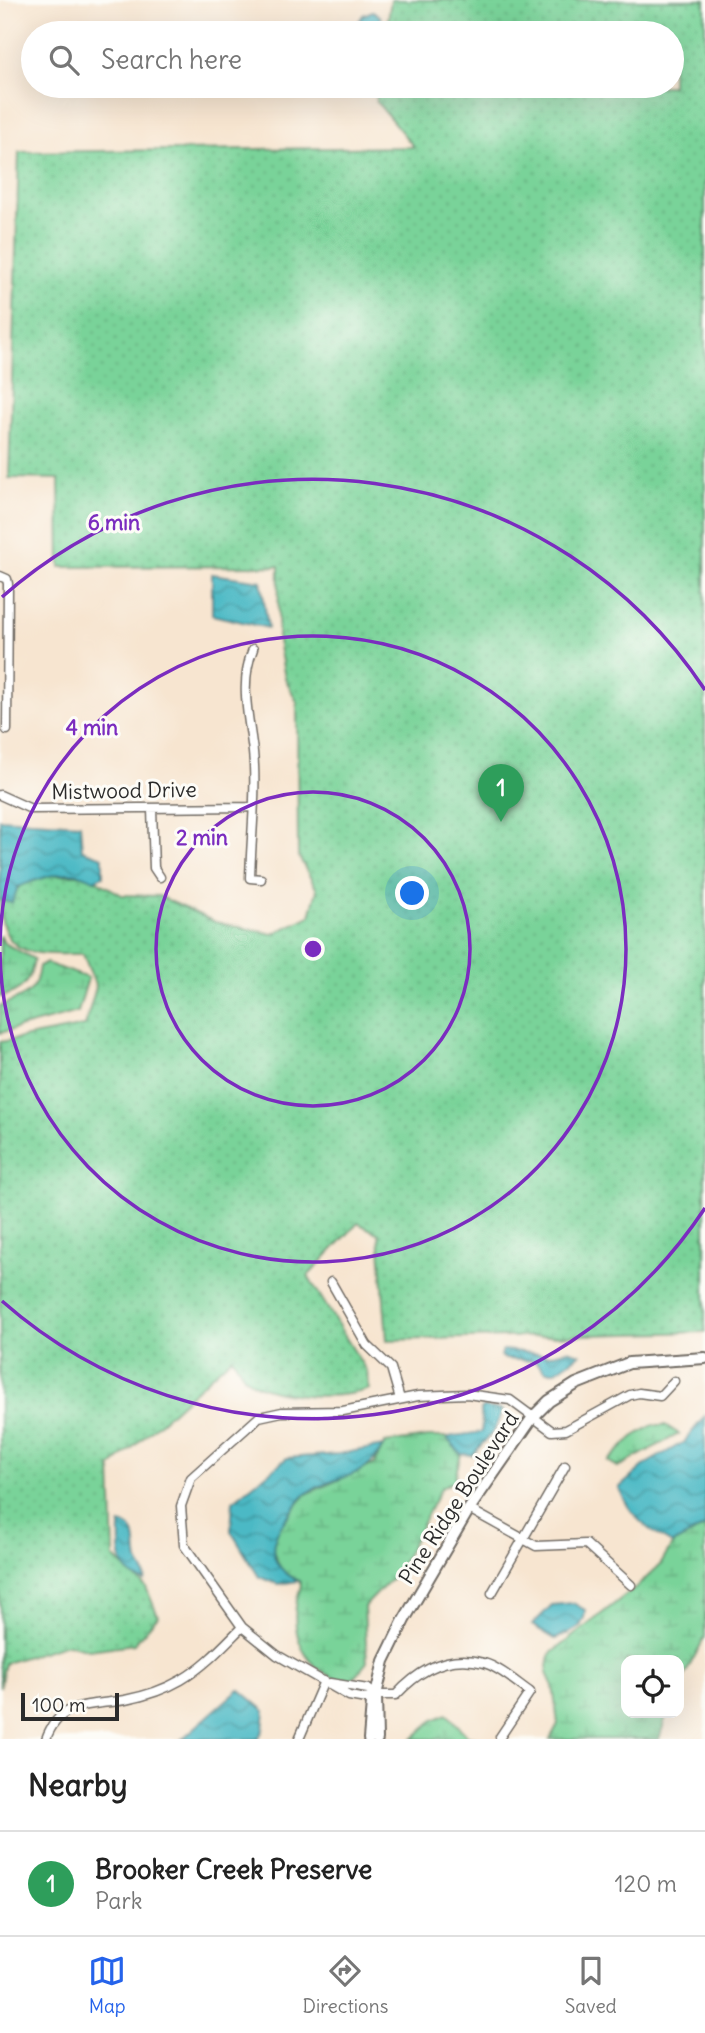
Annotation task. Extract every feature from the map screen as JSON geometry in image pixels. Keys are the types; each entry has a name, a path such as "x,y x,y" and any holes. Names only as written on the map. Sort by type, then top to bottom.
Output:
{"street":[{"path":"0,576 7,579 8,584 7,730"},
{"path":"253,649 247,663 246,717 253,753 250,878 261,879"},
{"name":"Mistwood Drive","path":"0,795 31,809 251,807"},
{"path":"152,809 154,868 160,877"},
{"path":"331,1282 367,1345 391,1368 400,1399"},
{"name":"Pine Ridge Boulevard","path":"369,1739 370,1712 384,1661 404,1620 470,1509 533,1417 549,1401 576,1384 629,1363 705,1358"},
{"path":"500,1737 530,1692 484,1663 431,1665 412,1678 396,1695 376,1695 366,1699 349,1696 277,1655 242,1627 184,1545 181,1506 191,1478 259,1417 282,1412 343,1411 437,1394 503,1397 552,1431 566,1430 630,1395 639,1393 660,1396 674,1381"},
{"path":"492,1593 565,1466"},
{"path":"470,1509 536,1546 586,1544 631,1585"},
{"path":"46,1739 57,1717 71,1707 148,1695 181,1680 211,1658 242,1627"},
{"path":"299,1739 324,1681"},
{"name":"Pine Ridge Boulevard","path":"376,1695 377,1739"}],"green space":[{"path":"391,0 705,0 705,1332 387,1340 379,1234 358,1223 308,1276 367,1372 369,1389 325,1396 273,1390 247,1379 232,1357 111,1467 114,1557 146,1587 158,1616 134,1644 89,1650 68,1644 5,1663 0,1687 0,1042 85,1026 96,987 83,954 37,953 14,944 6,934 0,901 35,875 87,875 122,895 159,896 215,922 273,934 310,916 317,890 298,855 297,702 285,678 278,641 279,566 60,567 59,479 9,478 19,152 414,147 376,101 376,98 684,98 684,21 388,21"},
{"path":"0,935 4,943 34,959 31,974 20,989 0,997"},
{"path":"46,963 88,978 78,1012 0,1033 0,1006 27,994 35,984 39,966"},
{"path":"653,1425 665,1425 679,1434 618,1467 608,1461 633,1437"},
{"path":"448,1437 461,1454 454,1481 441,1488 397,1573 364,1607 367,1662 351,1682 334,1678 310,1660 302,1648 295,1618 301,1586 299,1581 282,1572 272,1549 276,1530 306,1494 374,1464 385,1443"},
{"path":"705,1527 705,1637 684,1677 684,1655 621,1655 621,1718 665,1718 659,1739 550,1739 558,1724 553,1686 547,1673 550,1654 641,1583 661,1564 673,1543"},
{"path":"447,1714 468,1737 479,1739 412,1739 433,1720"}],"water":[{"path":"373,11 380,16 381,21 359,21 363,15"},
{"path":"212,574 261,581 268,628 212,615"},
{"path":"0,819 80,824 82,850 103,857 103,876 94,880 75,874 56,874 18,887 12,903 0,900"},
{"path":"503,1350 550,1355 568,1350 580,1354 556,1371 546,1371 535,1361 505,1359 501,1356"},
{"path":"484,1407 503,1410 494,1431 472,1455 461,1454 448,1437 482,1432 481,1410"},
{"path":"705,1416 705,1527 672,1544 640,1521 619,1488 646,1464 684,1442"},
{"path":"383,1446 376,1458 358,1472 306,1494 284,1521 275,1540 275,1558 287,1574 298,1581 278,1584 259,1577 231,1531 233,1501 287,1458 339,1454"},
{"path":"120,1524 127,1526 134,1533 138,1561 145,1581 128,1572 124,1566 120,1550"},
{"path":"573,1603 585,1610 583,1622 572,1632 555,1639 532,1625 552,1605"},
{"path":"239,1689 265,1711 263,1730 258,1739 182,1739"}],"place":[{"name":"Brooker Creek Preserve","path":"501,822"}]}
